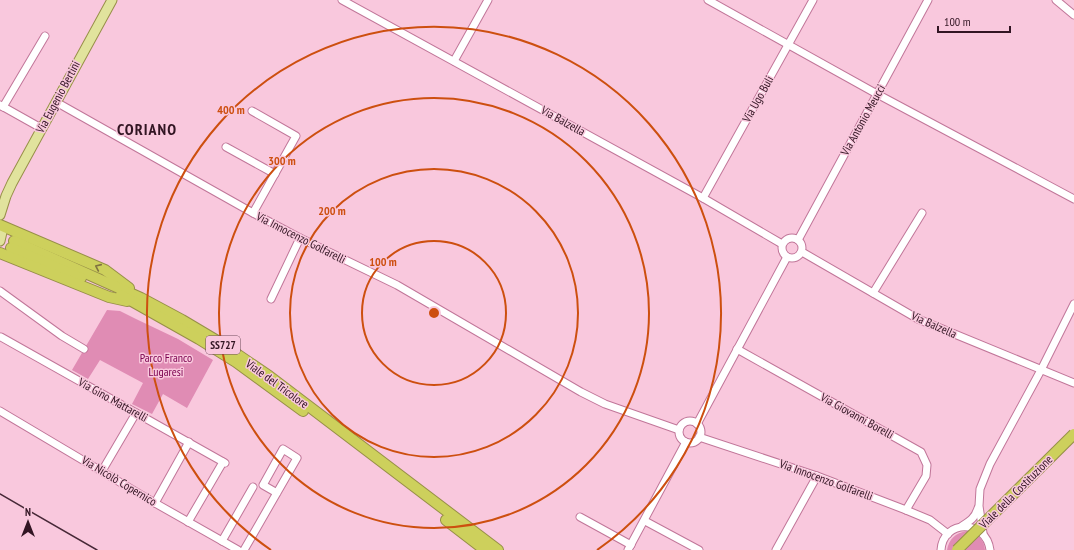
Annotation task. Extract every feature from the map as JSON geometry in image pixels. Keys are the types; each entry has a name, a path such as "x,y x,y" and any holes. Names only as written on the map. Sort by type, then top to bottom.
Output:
{"highway":[{"path":"0,225 105,270 138,300"},
{"name":"Viale del Tricolore","path":"12,245 182,320 213,338 269,376 409,488 498,550"},
{"path":"0,252 109,297 138,300"},
{"name":"Viale della Costituzione","path":"957,550 1074,434"},
{"name":"Viale della Costituzione","path":"967,550 1074,442"},
{"name":"Viale del Tricolore","path":"420,496 486,550"}],"main road":[{"name":"Via Eugenio Bertini","path":"0,204 6,196 41,128 112,0"},
{"name":"Via Eugenio Bertini","path":"0,215 6,196"},
{"path":"0,225 2,232 0,241"}],"street":[{"name":"Via Balzella","path":"342,0 703,198 782,244"},
{"path":"454,61 488,0"},
{"path":"708,0 878,94 1074,199"},
{"name":"Via Ugo Buli","path":"703,198 813,0"},
{"name":"Via Antonio Meucci","path":"798,240 928,0"},
{"path":"1056,0 1074,15"},
{"path":"41,128 1,106 45,36"},
{"name":"Via Innocenzo Golfarelli","path":"56,102 253,213 300,238 397,285 581,392 605,404 679,430"},
{"path":"252,111 296,136 253,213"},
{"path":"226,147 275,174"},
{"path":"873,293 922,212"},
{"path":"271,299 300,238"},
{"path":"789,238 798,240 802,245 802,252 797,257 787,257 782,250 782,244 789,238"},
{"name":"Via Balzella","path":"802,252 918,319 1074,383"},
{"path":"697,424 787,257"},
{"path":"0,291 62,336 84,349"},
{"path":"982,533 979,506 980,489 990,464 1041,370 1074,304"},
{"name":"Via Gino Mattarelli","path":"1,337 224,462 188,522"},
{"name":"Via Giovanni Borelli","path":"738,349 921,452 927,465 926,476 906,510"},
{"name":"Via Nicolò Copernico","path":"0,411 154,503 238,550"},
{"path":"102,472 136,413"},
{"path":"691,421 697,424 700,430 699,436 695,441 686,442 680,436 679,430 685,422 691,421"},
{"name":"Via Innocenzo Golfarelli","path":"699,436 817,476 906,510 930,520 948,534"},
{"path":"154,503 189,442"},
{"path":"580,517 630,547 686,442"},
{"path":"244,550 277,493 297,458 282,449 263,485 277,493"},
{"path":"776,550 817,476"},
{"path":"222,541 253,488"},
{"path":"961,527 972,520 979,506"},
{"path":"645,521 699,550"},
{"path":"941,550 944,539 954,529 969,527 976,529 987,538 990,550"}],"green space":[{"name":"Parco Franco Lugaresi","path":"107,310 120,311 178,339 213,360 187,408 163,394 152,414 132,404 143,383 100,360 88,379 72,370"},
{"path":"967,531 974,533 982,540 985,550 947,550 953,537 959,533"}],"railway":[{"path":"0,494 97,550"}],"district":[{"name":"CORIANO","path":"147,129"}]}
